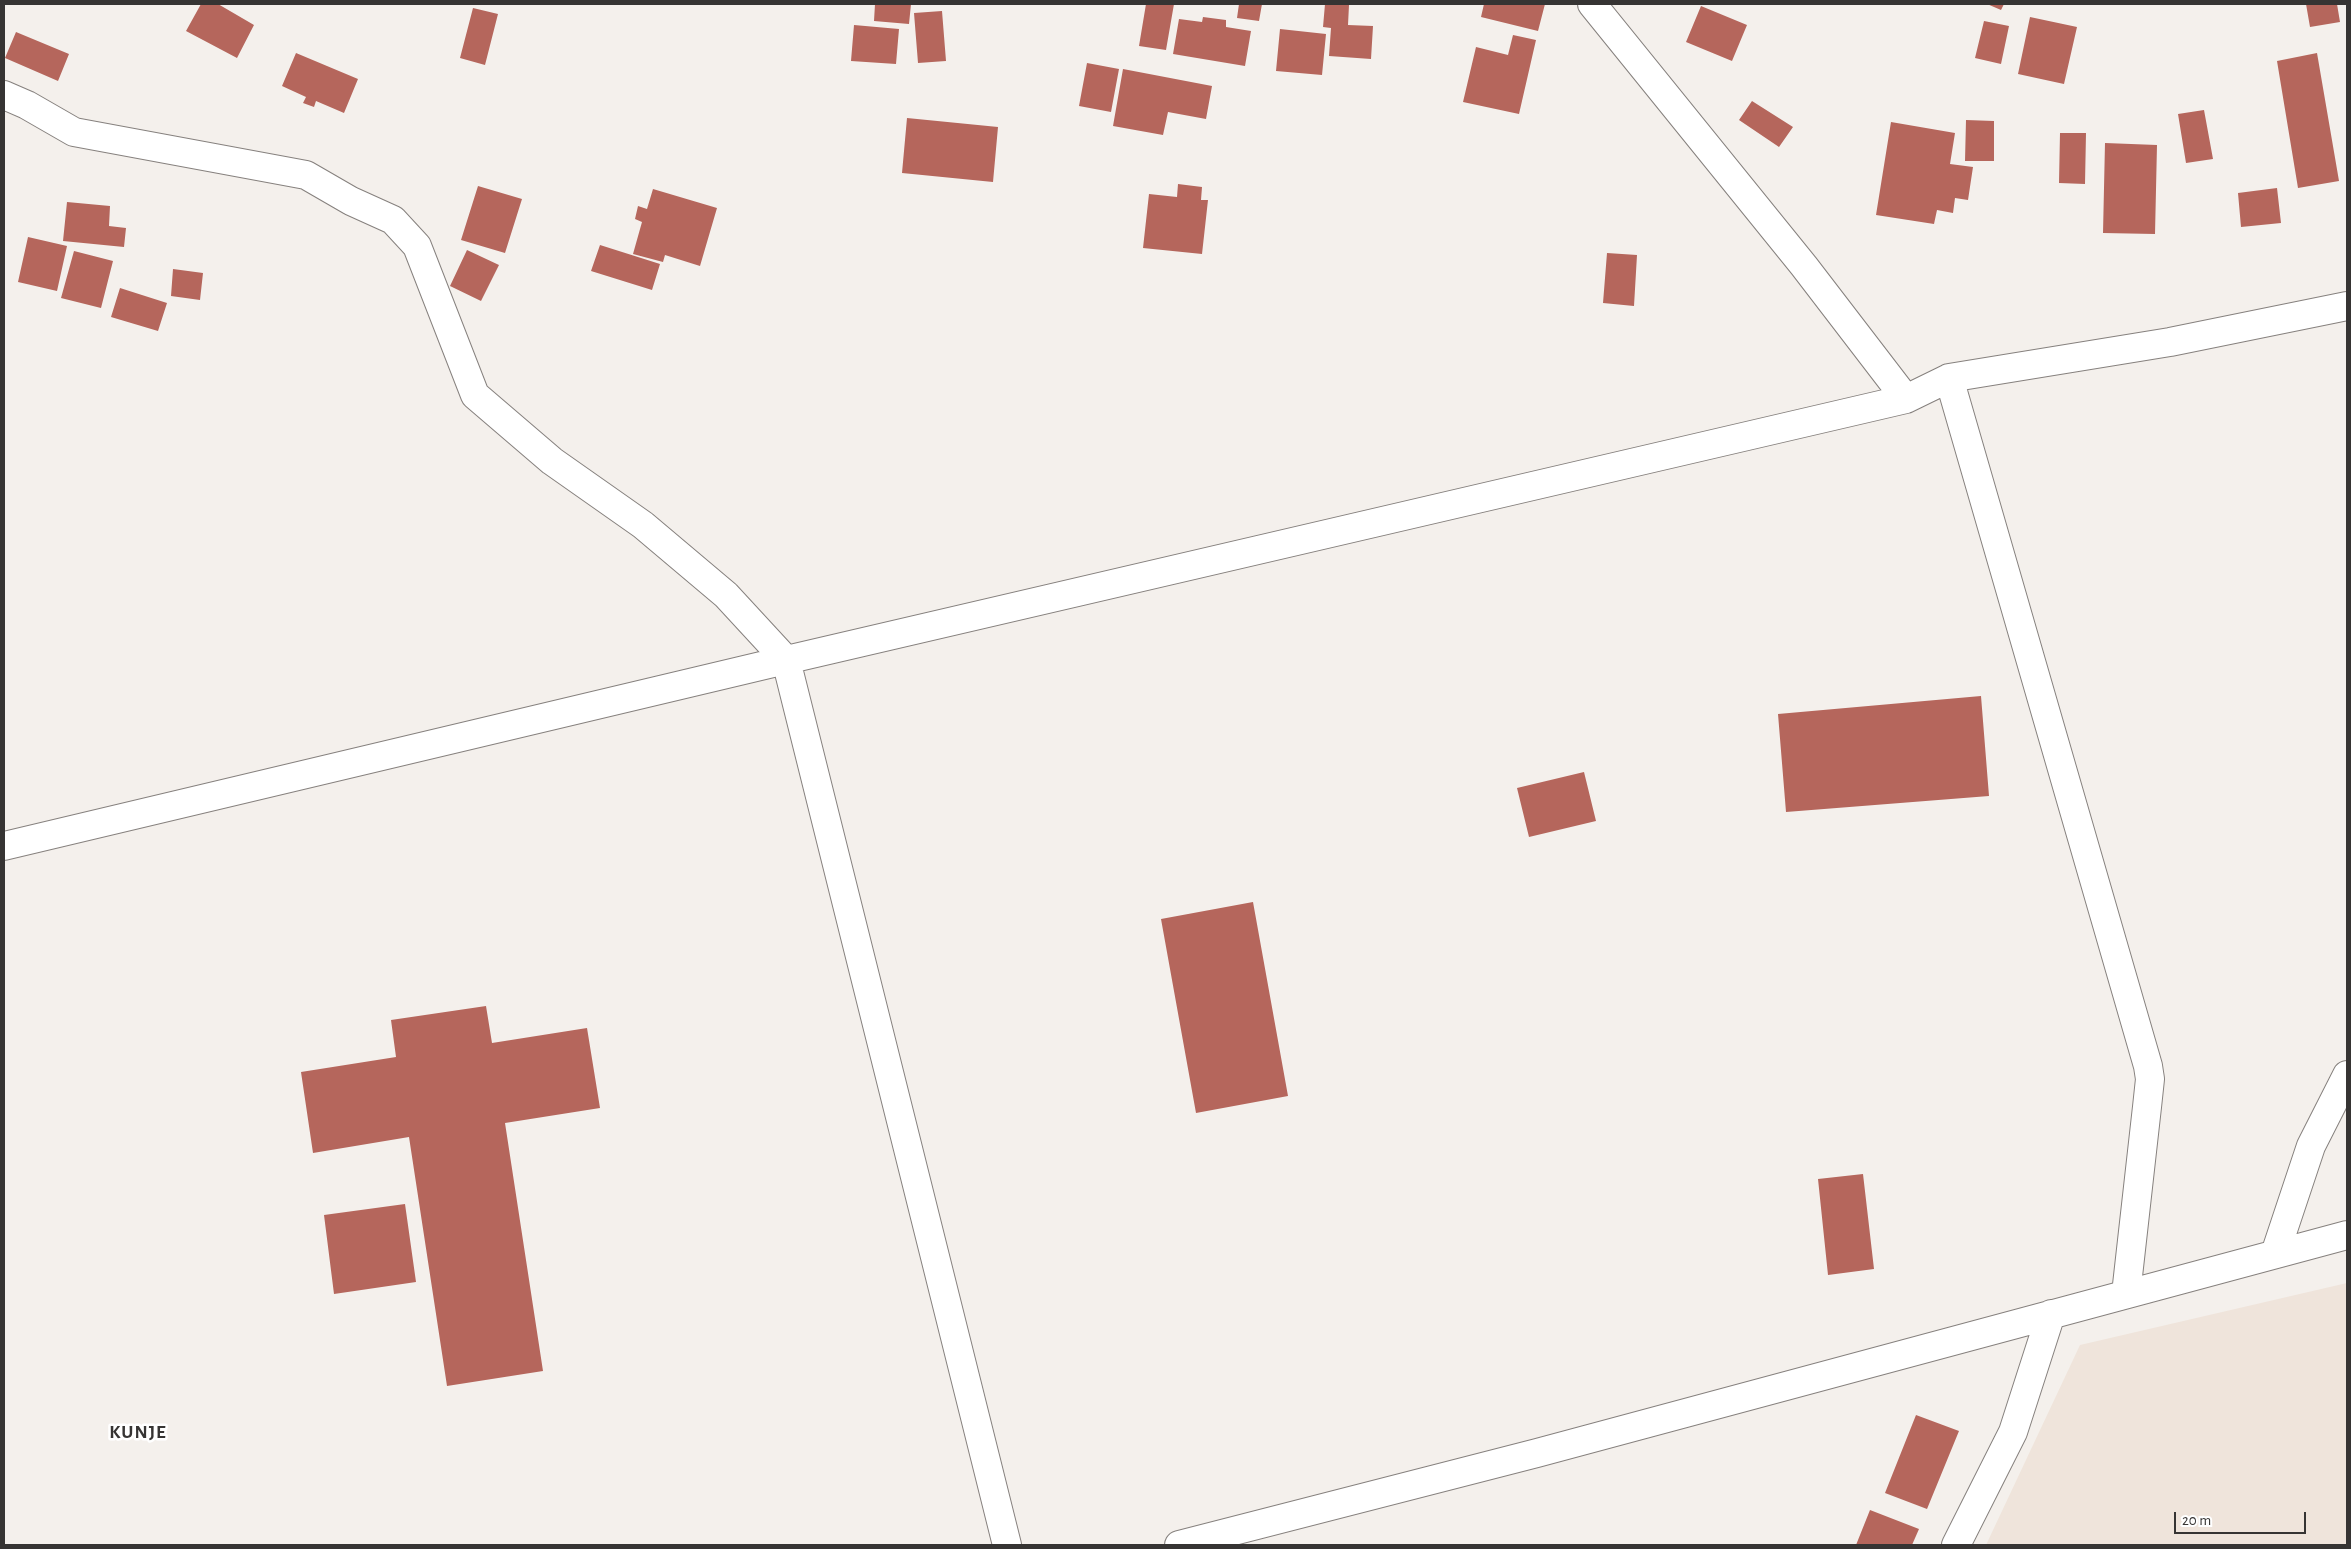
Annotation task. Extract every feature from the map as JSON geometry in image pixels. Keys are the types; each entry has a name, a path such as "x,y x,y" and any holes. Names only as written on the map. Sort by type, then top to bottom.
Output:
{"street":[{"path":"1592,4 1798,258 1906,399"},
{"path":"4,95 27,105 74,132 306,175 351,201 392,220 417,246 475,396 552,462 650,531 726,595 786,660 1007,1545"},
{"path":"4,846 786,660 1906,399 1949,378 2170,342 2347,306"},
{"path":"1949,378 2148,1066 2147,1107 2126,1294"},
{"path":"2275,1254 2311,1146 2347,1075"},
{"path":"1179,1545 1546,1451 2347,1235"},
{"path":"1956,1545 2013,1432 2051,1314"}],"shaded area":[{"path":"2347,1283 2347,1545 1986,1545 2080,1345"}],"building":[{"path":"201,4 218,4 254,25 237,58 186,31"},
{"path":"875,4 911,4 909,24 874,21"},
{"path":"1146,4 1174,4 1166,50 1139,46"},
{"path":"1239,4 1262,4 1259,21 1237,18"},
{"path":"1325,4 1349,5 1348,25 1373,26 1371,59 1329,56 1331,28 1323,27"},
{"path":"1484,4 1545,4 1538,31 1481,17"},
{"path":"1987,4 2004,4 2001,10"},
{"path":"2306,4 2337,4 2340,22 2310,27"},
{"path":"1701,6 1747,25 1732,61 1686,42"},
{"path":"473,8 498,14 485,65 460,58"},
{"path":"942,11 946,61 918,63 914,13"},
{"path":"1203,17 1226,20 1226,27 1251,31 1245,66 1173,54 1179,19 1202,22"},
{"path":"2030,17 2077,27 2064,84 2018,74"},
{"path":"1984,21 2009,26 2001,64 1975,58"},
{"path":"854,25 899,29 896,64 851,61"},
{"path":"1280,29 1326,34 1322,75 1276,71"},
{"path":"16,32 69,54 58,81 5,58"},
{"path":"1513,35 1536,40 1519,114 1463,102 1476,47 1508,55"},
{"path":"296,53 358,79 344,113 316,101 314,107 303,103 306,97 282,86"},
{"path":"2317,53 2339,181 2298,188 2277,61"},
{"path":"1087,63 1119,69 1111,112 1079,106"},
{"path":"1123,69 1212,86 1206,119 1168,112 1163,135 1113,126"},
{"path":"1752,101 1793,127 1779,147 1739,120"},
{"path":"2204,110 2213,159 2186,163 2178,114"},
{"path":"907,118 998,127 993,182 902,173"},
{"path":"1966,120 1994,121 1994,161 1965,161"},
{"path":"1891,122 1955,133 1950,164 1973,167 1968,200 1955,198 1953,213 1937,210 1934,224 1876,215"},
{"path":"2060,133 2086,133 2085,184 2059,183"},
{"path":"2105,143 2157,145 2155,234 2103,233"},
{"path":"1178,184 1202,187 1201,200 1208,200 1202,254 1143,248 1149,194 1177,197"},
{"path":"478,186 522,199 505,253 461,240"},
{"path":"2277,188 2281,223 2241,227 2238,193"},
{"path":"653,189 717,208 700,266 665,255 663,262 633,254 642,222 635,219 638,206 647,209"},
{"path":"67,202 110,206 109,226 126,228 124,247 63,241"},
{"path":"28,237 67,246 57,291 18,282"},
{"path":"600,245 660,264 652,290 591,271"},
{"path":"467,250 499,265 481,301 450,286"},
{"path":"74,251 113,261 101,308 61,298"},
{"path":"1607,253 1637,255 1634,306 1603,303"},
{"path":"173,269 203,273 200,300 171,296"},
{"path":"120,288 167,303 158,331 111,317"},
{"path":"1981,696 1989,796 1786,812 1778,714"},
{"path":"1584,772 1596,821 1529,837 1517,788"},
{"path":"1253,902 1288,1096 1196,1113 1161,919"},
{"path":"486,1006 492,1043 587,1028 600,1108 505,1123 543,1371 447,1386 409,1137 313,1153 301,1072 396,1057 391,1020"},
{"path":"1863,1174 1874,1269 1828,1275 1818,1179"},
{"path":"405,1204 416,1282 334,1294 324,1215"},
{"path":"1916,1415 1959,1431 1927,1509 1885,1493"},
{"path":"1870,1510 1919,1529 1912,1545 1856,1545"}],"district":[{"name":"KUNJE","path":"138,1432"}]}
